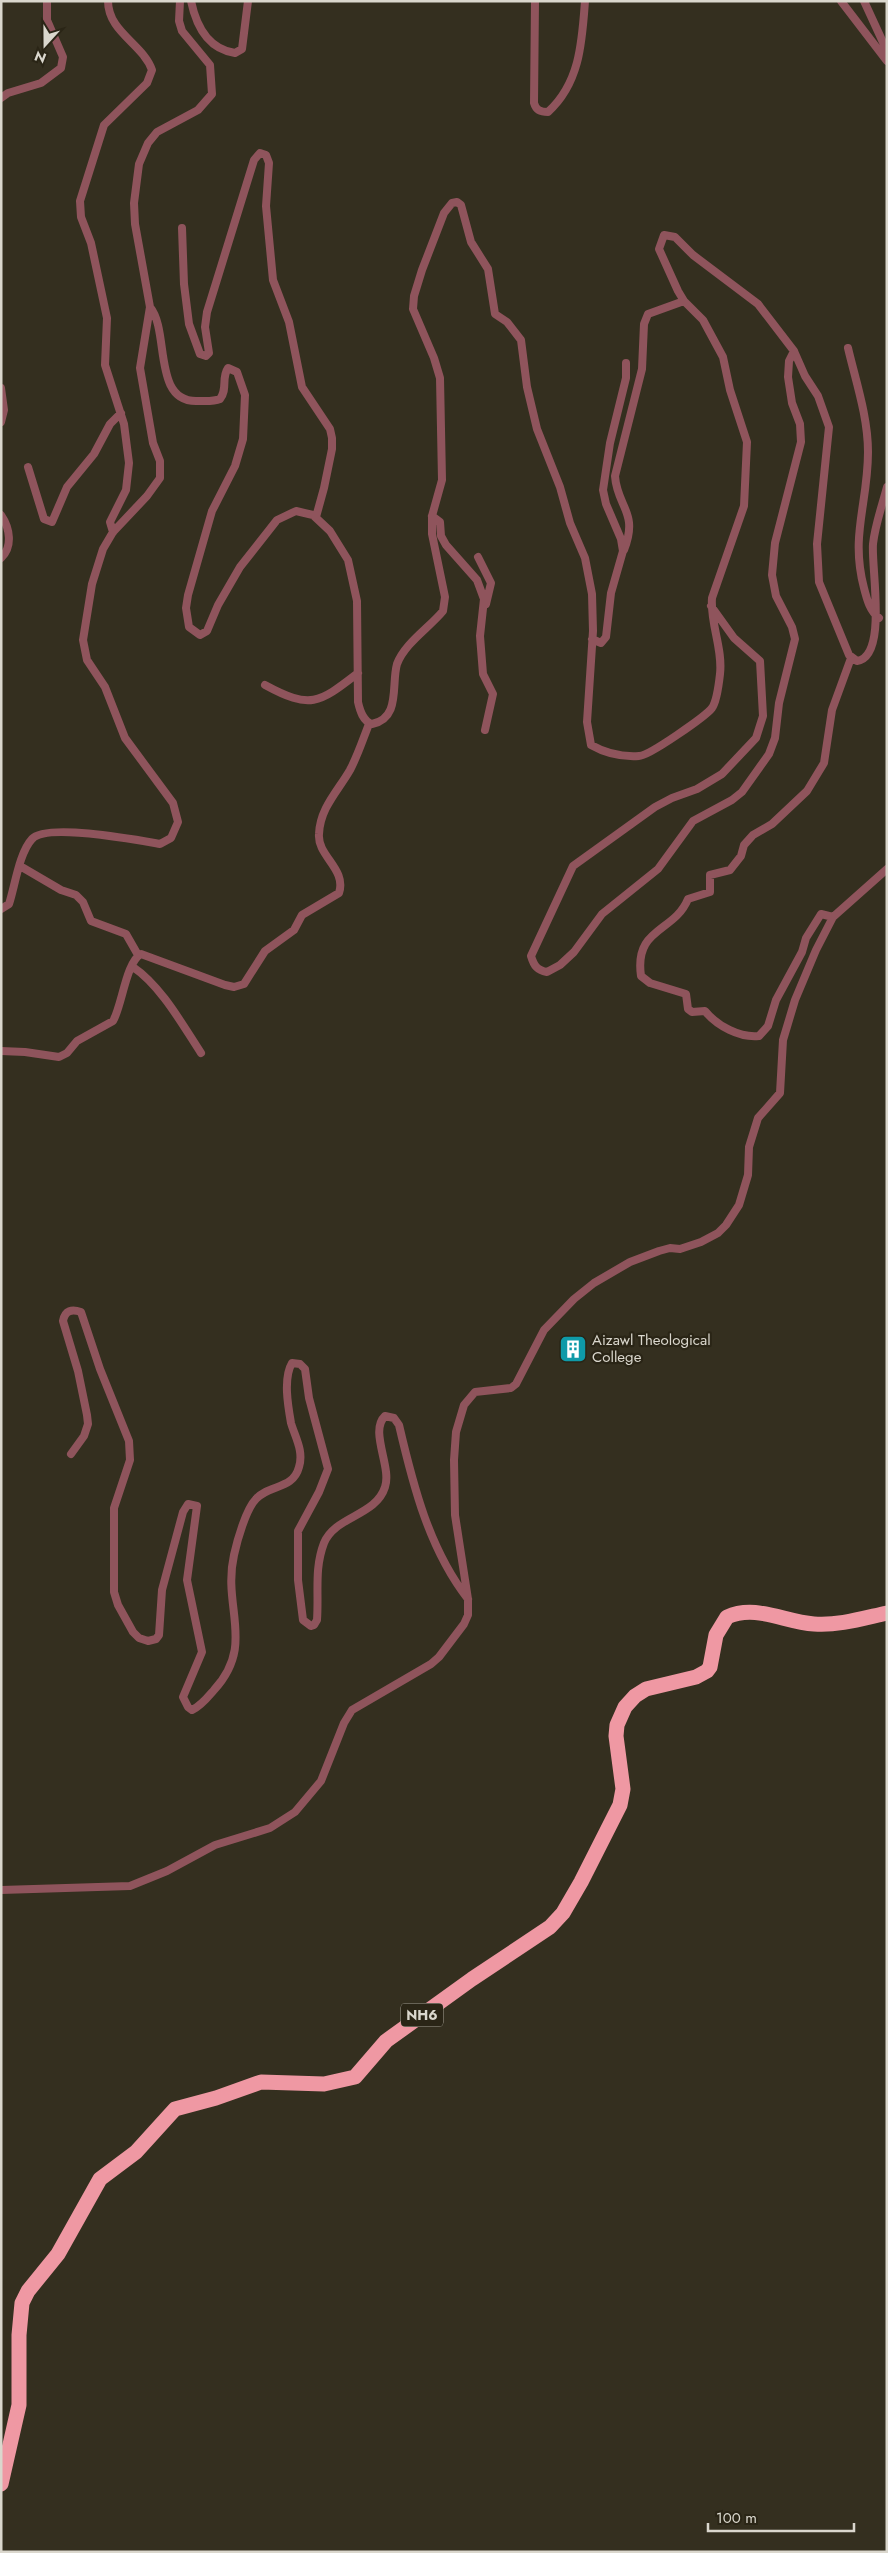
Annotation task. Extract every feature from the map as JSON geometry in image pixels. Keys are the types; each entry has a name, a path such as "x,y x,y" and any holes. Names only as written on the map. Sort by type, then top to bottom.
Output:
{"highway":[{"name":"NH6","path":"1,2484 19,2405 19,2335 22,2304 28,2291 58,2254 95,2186 105,2173 136,2152 175,2108 216,2098 261,2082 324,2084 355,2077 386,2042 472,1979 550,1927 563,1912 582,1882 620,1805 623,1789 616,1736 625,1707 635,1696 646,1689 696,1678 707,1671 710,1666 716,1635 727,1617 749,1611 812,1624 824,1624 887,1613"}],"street":[{"path":"1,98 41,83 61,68 63,57 47,20 47,1"},
{"path":"108,1 110,16 130,42 149,60 152,70 147,83 104,125 80,201 81,217 91,242 107,318 105,365 121,413 127,444 128,480 121,500 112,515 110,522 113,532"},
{"path":"1,909 9,904 20,866 31,839 44,832 86,833 160,844 171,838 176,831 178,822 173,803 125,738 105,687 86,660 83,640 92,584 104,549 113,532 147,496 160,478 160,461 153,443 140,368 150,307 135,224 134,202 139,164 148,143 157,132 198,110 212,94 210,65 182,31 179,21 180,1"},
{"path":"191,1 198,24 209,41 220,49 235,53 242,49 244,42 248,1"},
{"path":"535,1 534,103 535,108 541,112 548,112 558,102 569,85 577,64 585,1"},
{"path":"841,1 887,61"},
{"path":"864,1 887,51"},
{"path":"182,228 184,284 189,324 200,354 206,356 210,353 205,327 207,312 254,160 260,153 266,155 269,163 266,206 274,280 289,322 302,387 330,429 332,438 332,449 316,517"},
{"path":"369,724 380,722 391,708 394,701 397,665 407,647 443,611 445,597 434,554 432,516 442,480 440,378 434,358 413,309 414,296 422,270 444,213 454,202 461,205 471,242 488,270 495,314 507,322 521,340 527,387 537,429 560,487 570,523 585,558 592,594 592,640 587,722 591,745 610,754 641,756 678,734 712,708 720,675 721,657 711,614 712,598 744,506 747,442 730,390 723,358 703,320 684,301 659,249 664,235 675,237 693,255 758,304 794,351 805,376 818,396 829,427 817,544 819,582 851,658 832,710 824,763 807,791 777,820 753,835 744,845 741,856 730,870 710,875 710,892 688,899 680,914 648,939 639,965 640,976 650,984 686,994 688,1008 692,1012 705,1011 711,1018 731,1031 747,1036 759,1036 768,1026 776,1000 802,952 806,938 821,914 833,917"},
{"path":"592,640 601,643 606,637 611,593 628,536 629,519 616,484 615,476 642,369 644,324 648,314 684,301"},
{"path":"150,307 157,318 163,359 170,384 178,396 186,401 220,399 225,391 225,377 228,368 237,372 245,395 243,440 240,454 212,511 188,595 188,620 193,631 200,634 207,632 218,606 240,567 277,520 296,511 316,517 330,531 348,560 357,601 360,711 369,724"},
{"path":"848,348 866,426 868,452 867,478 859,517 858,563 871,610 879,618"},
{"path":"711,606 734,638 760,661 763,716 756,738 722,774 697,789 672,798 655,807 573,866 531,956 534,965 540,970 548,972 560,965 574,952 602,914 658,869 693,821 732,800 742,792 769,754 775,738 779,703 795,639 792,627 776,596 772,575 775,543 801,442 800,424 792,403 788,378 789,361 794,351"},
{"path":"623,551 622,539 606,504 603,490 610,443 626,378 626,363"},
{"path":"1,388 4,410 1,422"},
{"path":"28,467 44,519 52,522 67,487 94,454 110,424 121,413"},
{"path":"851,658 861,660 871,654 879,628 873,544 887,487"},
{"path":"1,515 9,540 7,553 1,558"},
{"path":"432,516 440,522 441,536 449,550 480,585 484,598 484,609"},
{"path":"478,557 491,583 484,609 480,636 482,674 493,694 485,730"},
{"path":"265,685 288,697 311,701 326,698 358,673"},
{"path":"138,955 146,954 225,985 239,986 247,980 264,951 294,930 304,913 337,895 341,886 339,873 319,842 318,833 323,813 358,755 369,724"},
{"path":"20,866 60,890 76,895 83,902 91,921 126,934 138,955"},
{"path":"1,1890 73,1886 116,1888 130,1886 167,1871 215,1845 257,1833 286,1820 321,1781 352,1710 423,1670 440,1657 464,1624 468,1615 468,1599 454,1515 456,1432 464,1405 475,1392 511,1388 516,1384 544,1330 574,1299 594,1283 620,1270 630,1262 670,1248 680,1249 701,1242 718,1233 726,1225 739,1205 748,1175 749,1147 758,1118 780,1093 783,1077 781,1050 796,1000 833,917 887,869"},
{"path":"1,1051 26,1052 54,1057 64,1055 77,1041 113,1021 138,955"},
{"path":"132,967 141,973 153,986 201,1053"},
{"path":"71,1454 84,1436 88,1424 78,1371 63,1321 66,1312 71,1310 81,1312 91,1337 100,1369 129,1441 130,1460 114,1508 114,1592 123,1616 139,1638 148,1641 156,1640 159,1635 162,1590 182,1512 188,1504 197,1506 187,1580 202,1652 183,1697 192,1710 202,1703 226,1676 236,1652 231,1573 234,1555 249,1511 256,1498 263,1493 291,1482 299,1467 299,1443 292,1423 287,1380 292,1363 300,1364 305,1369 309,1398 328,1469 319,1492 298,1531 298,1580 303,1620 311,1626 317,1620 317,1577 327,1538 336,1528 375,1503 385,1488 386,1471 379,1427 385,1416 394,1418 400,1425 414,1486 424,1515 452,1578 468,1599"}],"place":[{"name":"Aizawl Theological College","path":"573,1349"}]}
